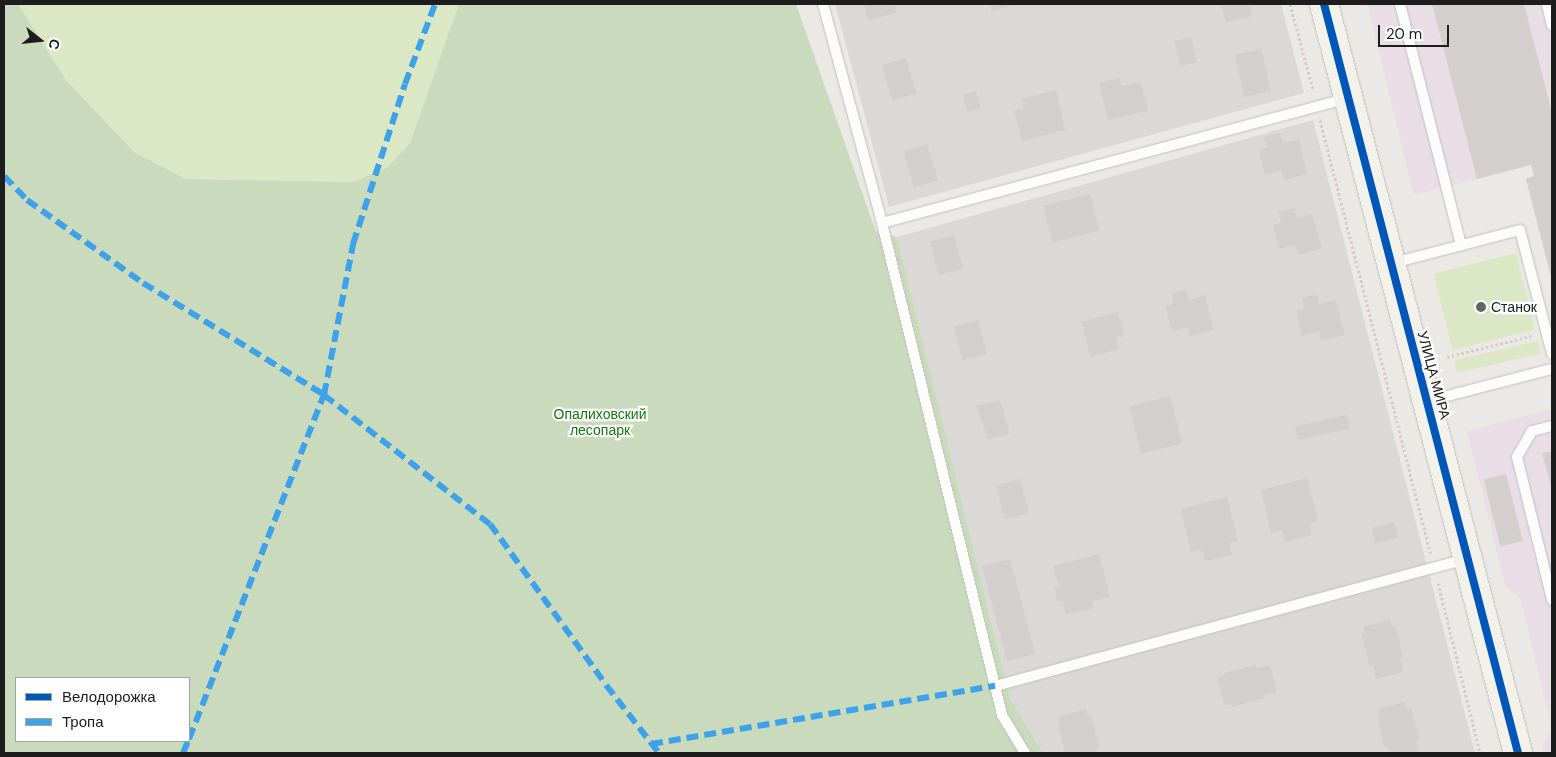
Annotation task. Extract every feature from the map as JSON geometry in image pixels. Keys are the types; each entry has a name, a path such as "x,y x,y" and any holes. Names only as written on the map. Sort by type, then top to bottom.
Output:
{"street":[{"name":"УЛИЦА МИРА","path":"1324,4 1518,753"}],"lane":[{"path":"823,4 882,223 1002,715 1025,753"},
{"path":"1400,4 1461,245"},
{"path":"1547,4 1552,25"},
{"path":"882,223 1349,97"},
{"path":"1392,263 1520,230 1552,354"},
{"path":"1428,401 1552,369"},
{"path":"1552,426 1532,431 1517,457 1552,600"},
{"path":"995,686 1468,558"}],"path":[{"path":"1290,4 1480,753"},
{"path":"1447,357 1546,332"}],"shaded area":[{"path":"835,4 1281,4 1304,93 889,207"},
{"path":"1367,4 1552,4 1552,283 1526,179 1534,176 1531,165 1414,195"},
{"path":"1313,120 1475,753 1043,753 1010,698 897,237"},
{"path":"1552,409 1552,729 1520,598 1505,586 1467,431"},
{"path":"1552,729 1552,753 1544,753 1542,745"}],"green space":[{"name":"Опалиховский лесопарк","path":"4,4 18,4 66,80 134,152 186,179 353,182 387,168 410,143 459,4 796,4 876,232 897,237 1010,698 1043,753 4,753"},
{"path":"18,4 459,4 410,143 387,168 353,182 186,179 134,152 66,80"},
{"path":"1516,253 1535,330 1453,350 1434,274"},
{"path":"1538,341 1541,354 1457,373 1454,360"}],"building":[{"path":"864,4 894,4 896,13 868,20"},
{"path":"990,4 1018,4 991,11"},
{"path":"1221,4 1249,4 1252,16 1226,22"},
{"path":"1432,4 1524,4 1552,113 1552,280 1526,179 1534,176 1531,165 1477,179"},
{"path":"1191,37 1197,62 1180,66 1174,41"},
{"path":"1261,49 1271,91 1244,97 1235,55"},
{"path":"906,58 916,94 892,100 882,65"},
{"path":"1120,78 1121,86 1141,82 1148,111 1108,120 1099,83"},
{"path":"1056,90 1065,130 1022,141 1014,110 1024,108 1021,99"},
{"path":"976,91 981,108 968,112 963,95"},
{"path":"1280,133 1283,143 1299,139 1307,174 1284,180 1281,170 1265,175 1259,150 1267,148 1264,137"},
{"path":"927,144 938,180 914,188 903,151"},
{"path":"1090,194 1099,231 1053,242 1043,206"},
{"path":"1294,208 1297,218 1312,214 1322,248 1298,255 1296,245 1279,249 1273,225 1281,222 1278,212"},
{"path":"954,235 963,269 939,275 930,241"},
{"path":"1186,289 1189,300 1205,295 1214,330 1190,336 1188,327 1172,331 1165,306 1174,304 1171,294"},
{"path":"1317,294 1319,304 1335,300 1345,335 1321,341 1319,331 1302,336 1296,311 1304,309 1302,298"},
{"path":"1118,312 1124,336 1116,338 1119,349 1091,357 1081,322"},
{"path":"978,320 987,354 963,360 954,326"},
{"path":"1170,396 1182,444 1141,454 1129,406"},
{"path":"1000,400 1010,434 988,439 976,406"},
{"path":"1347,415 1350,429 1298,440 1295,426"},
{"path":"1552,451 1552,490 1542,453"},
{"path":"1506,474 1523,541 1500,547 1484,480"},
{"path":"1307,478 1318,521 1309,523 1312,535 1285,542 1282,530 1271,533 1261,490"},
{"path":"1020,479 1029,513 1005,519 996,485"},
{"path":"1227,497 1238,541 1229,543 1232,555 1205,561 1202,550 1191,552 1181,509"},
{"path":"1394,522 1398,537 1376,543 1372,528"},
{"path":"1099,554 1110,597 1092,601 1094,608 1066,615 1062,600 1058,602 1054,588 1059,586 1053,566"},
{"path":"1010,559 1035,654 1007,661 982,567"},
{"path":"1390,620 1391,627 1395,626 1403,657 1400,658 1403,672 1376,679 1373,665 1370,666 1361,634 1365,634 1363,627"},
{"path":"1255,665 1256,668 1270,665 1277,692 1263,695 1264,698 1232,707 1231,704 1225,705 1217,678 1224,676 1224,673"},
{"path":"1405,702 1407,709 1411,708 1419,740 1415,740 1419,753 1390,753 1388,747 1385,748 1377,716 1380,716 1378,709"},
{"path":"1086,709 1088,716 1091,715 1099,747 1096,748 1097,753 1065,753 1058,724 1060,723 1059,716"}],"marked path":[{"path":"190,736 324,395 353,244 405,84 435,4"},
{"path":"4,176 27,200 143,283 324,395 490,524 606,685 659,753"},
{"path":"651,744 995,686"},
{"path":"183,753 188,742"}],"cycle path":[{"path":"1324,4 1518,753"}],"place":[{"name":"Станок","path":"1481,307"}]}
